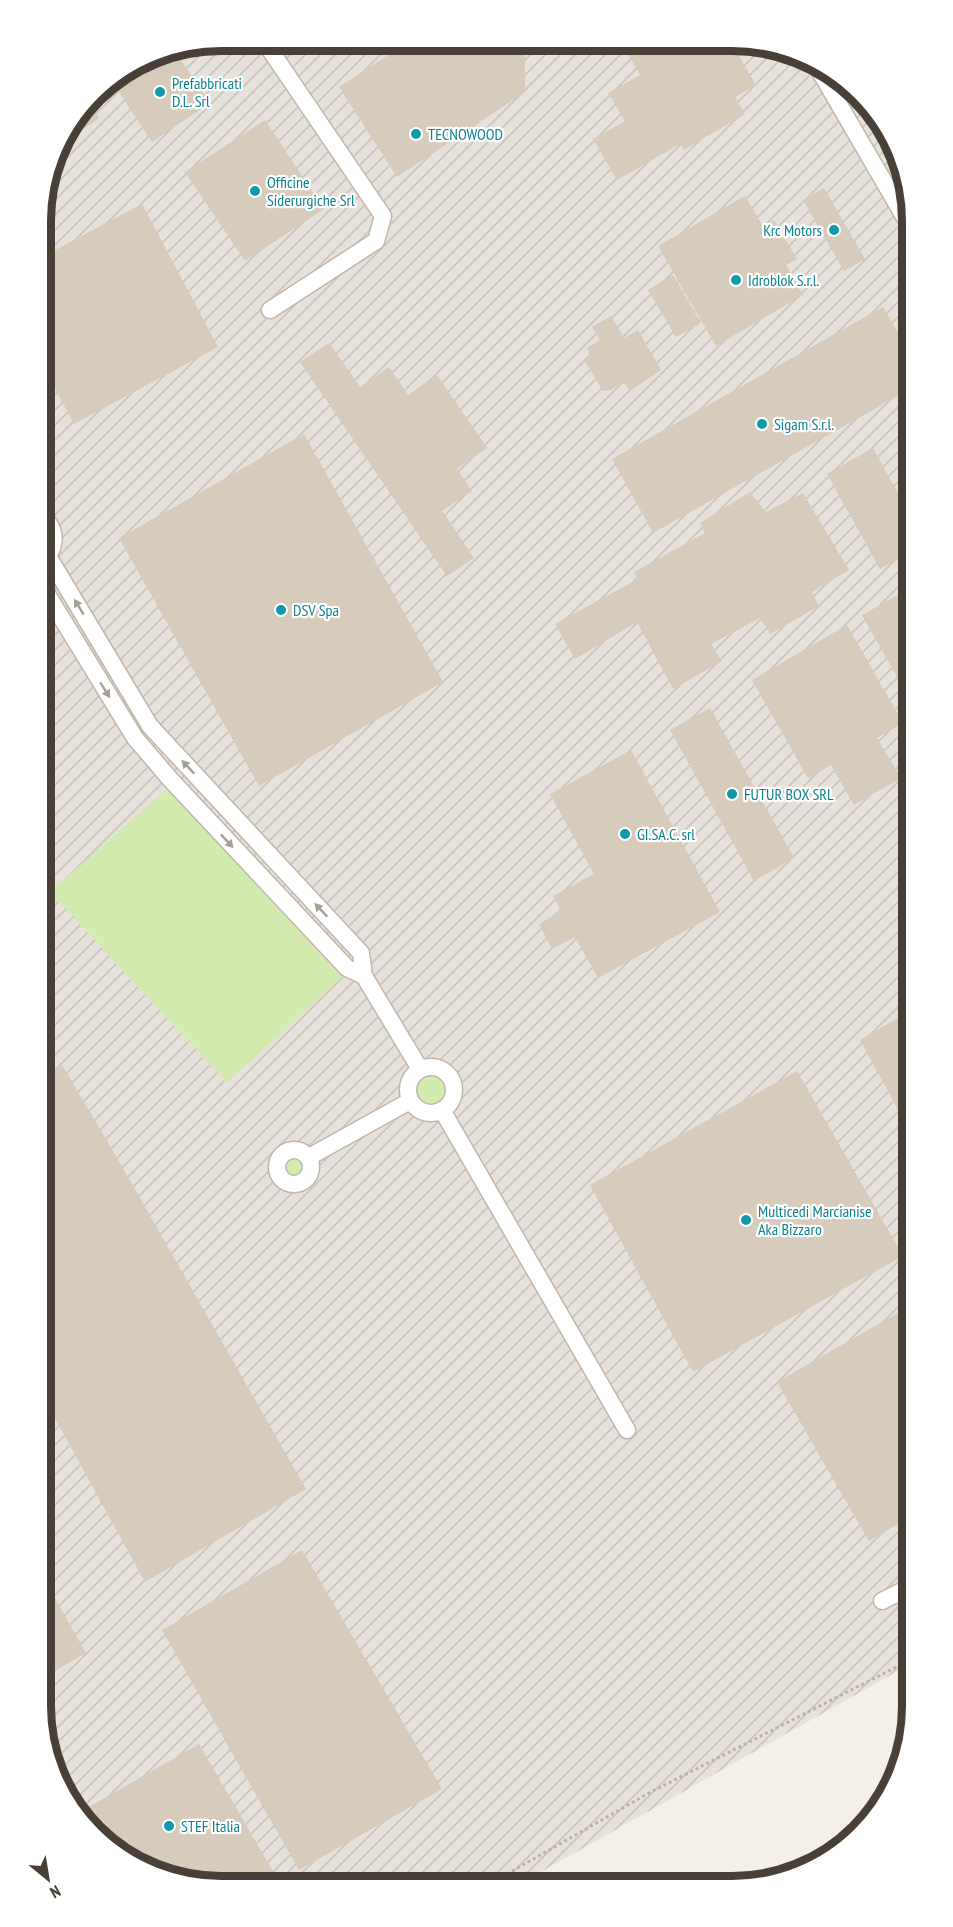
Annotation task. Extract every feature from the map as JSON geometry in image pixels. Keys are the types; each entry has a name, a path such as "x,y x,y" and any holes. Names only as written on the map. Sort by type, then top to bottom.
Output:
{"street":[{"path":"270,310 376,241 383,216 271,51"},
{"path":"824,79 902,212"},
{"path":"51,526 54,539 51,545"},
{"path":"51,568 150,726 361,953 364,976 420,1069"},
{"path":"51,601 135,738 170,779 346,968 364,976"},
{"path":"428,1066 436,1067 449,1076 454,1091 448,1105 442,1110 428,1113 415,1107 410,1101 409,1080 420,1069 428,1066"},
{"path":"309,1157 410,1101"},
{"path":"442,1110 627,1431"},
{"path":"882,1601 902,1591"}],"path":[{"path":"504,1876 649,1793 902,1664"}],"shaded area":[{"path":"210,51 743,51 787,60 826,80 860,109 884,146 896,177 901,199 902,221 902,1669 534,1876 199,1875 156,1863 118,1841 93,1818 69,1781 54,1739 51,1706 51,210 54,188 64,156 80,127 109,93 156,64 188,54"}],"green space":[{"path":"169,787 345,975 227,1083 51,891"},
{"path":"431,1073 443,1078 448,1090 443,1102 431,1107 419,1102 414,1090 419,1078"},
{"path":"294,1156 302,1159 305,1167 302,1175 294,1178 286,1175 283,1167 286,1159"}],"building":[{"name":"TECNOWOOD","path":"394,51 525,51 525,92 397,177 339,87"},
{"path":"626,51 736,51 756,85 735,97 745,114 684,150 680,144 617,180 593,139 625,121 608,93 640,75"},
{"name":"Prefabbricati D.L. Srl","path":"178,57 210,103 152,142 116,88 146,69"},
{"path":"93,109 99,118 75,135"},
{"name":"Officine Siderurgiche Srl","path":"265,120 324,209 245,261 185,172"},
{"name":"Krc Motors","path":"824,188 865,259 844,271 803,200"},
{"name":"Idroblok S.r.l.","path":"745,196 763,226 774,220 797,259 786,265 803,295 716,346 658,246"},
{"path":"142,204 218,347 74,424 51,381 51,252"},
{"path":"673,275 701,323 676,337 648,290"},
{"name":"Sigam S.r.l.","path":"883,307 902,340 902,394 653,533 612,459"},
{"path":"611,316 624,338 638,330 661,370 630,391 624,382 611,390 603,391 585,361 590,355 587,348 600,340 592,327"},
{"path":"329,343 360,387 389,367 408,395 437,375 487,448 457,469 472,491 442,511 474,558 447,576 300,362"},
{"name":"DSV Spa","path":"304,434 443,682 259,786 119,538"},
{"path":"873,448 902,500 902,557 880,569 827,474"},
{"path":"750,492 766,512 803,493 849,570 812,592 819,606 770,634 760,618 711,644 722,661 673,689 637,622 575,659 555,624 638,579 634,572 705,533 700,523"},
{"path":"902,593 902,685 862,615"},
{"path":"847,625 902,721 902,724 877,738 901,778 854,805 831,765 808,778 752,680"},
{"name":"FUTUR BOX SRL","path":"710,708 794,858 754,881 670,730"},
{"name":"GI.SA.C. srl","path":"631,750 720,912 598,978 575,937 552,949 539,924 561,911 553,896 594,874 550,794"},
{"path":"902,1016 902,1117 860,1040"},
{"path":"62,1065 306,1489 145,1582 51,1411 51,1072"},
{"name":"Multicedi Marcianise Aka Bizzaro","path":"797,1071 902,1257 693,1372 590,1185"},
{"path":"902,1310 902,1522 869,1541 777,1382"},
{"path":"302,1550 442,1789 299,1870 162,1630"},
{"path":"51,1592 86,1653 51,1673"},
{"name":"STEF Italia","path":"199,1744 276,1876 199,1875 156,1863 136,1853 109,1834 86,1809"}],"place":[{"name":"Prefabbricati D.L. Srl","path":"160,92"},
{"name":"TECNOWOOD","path":"416,134"},
{"name":"Officine Siderurgiche Srl","path":"255,191"},
{"name":"Krc Motors","path":"834,230"},
{"name":"Idroblok S.r.l.","path":"736,280"},
{"name":"Sigam S.r.l.","path":"762,424"},
{"name":"DSV Spa","path":"281,610"},
{"name":"FUTUR BOX SRL","path":"732,794"},
{"name":"GI.SA.C. srl","path":"625,834"},
{"name":"Multicedi Marcianise Aka Bizzaro","path":"746,1220"},
{"name":"STEF Italia","path":"169,1826"}]}
